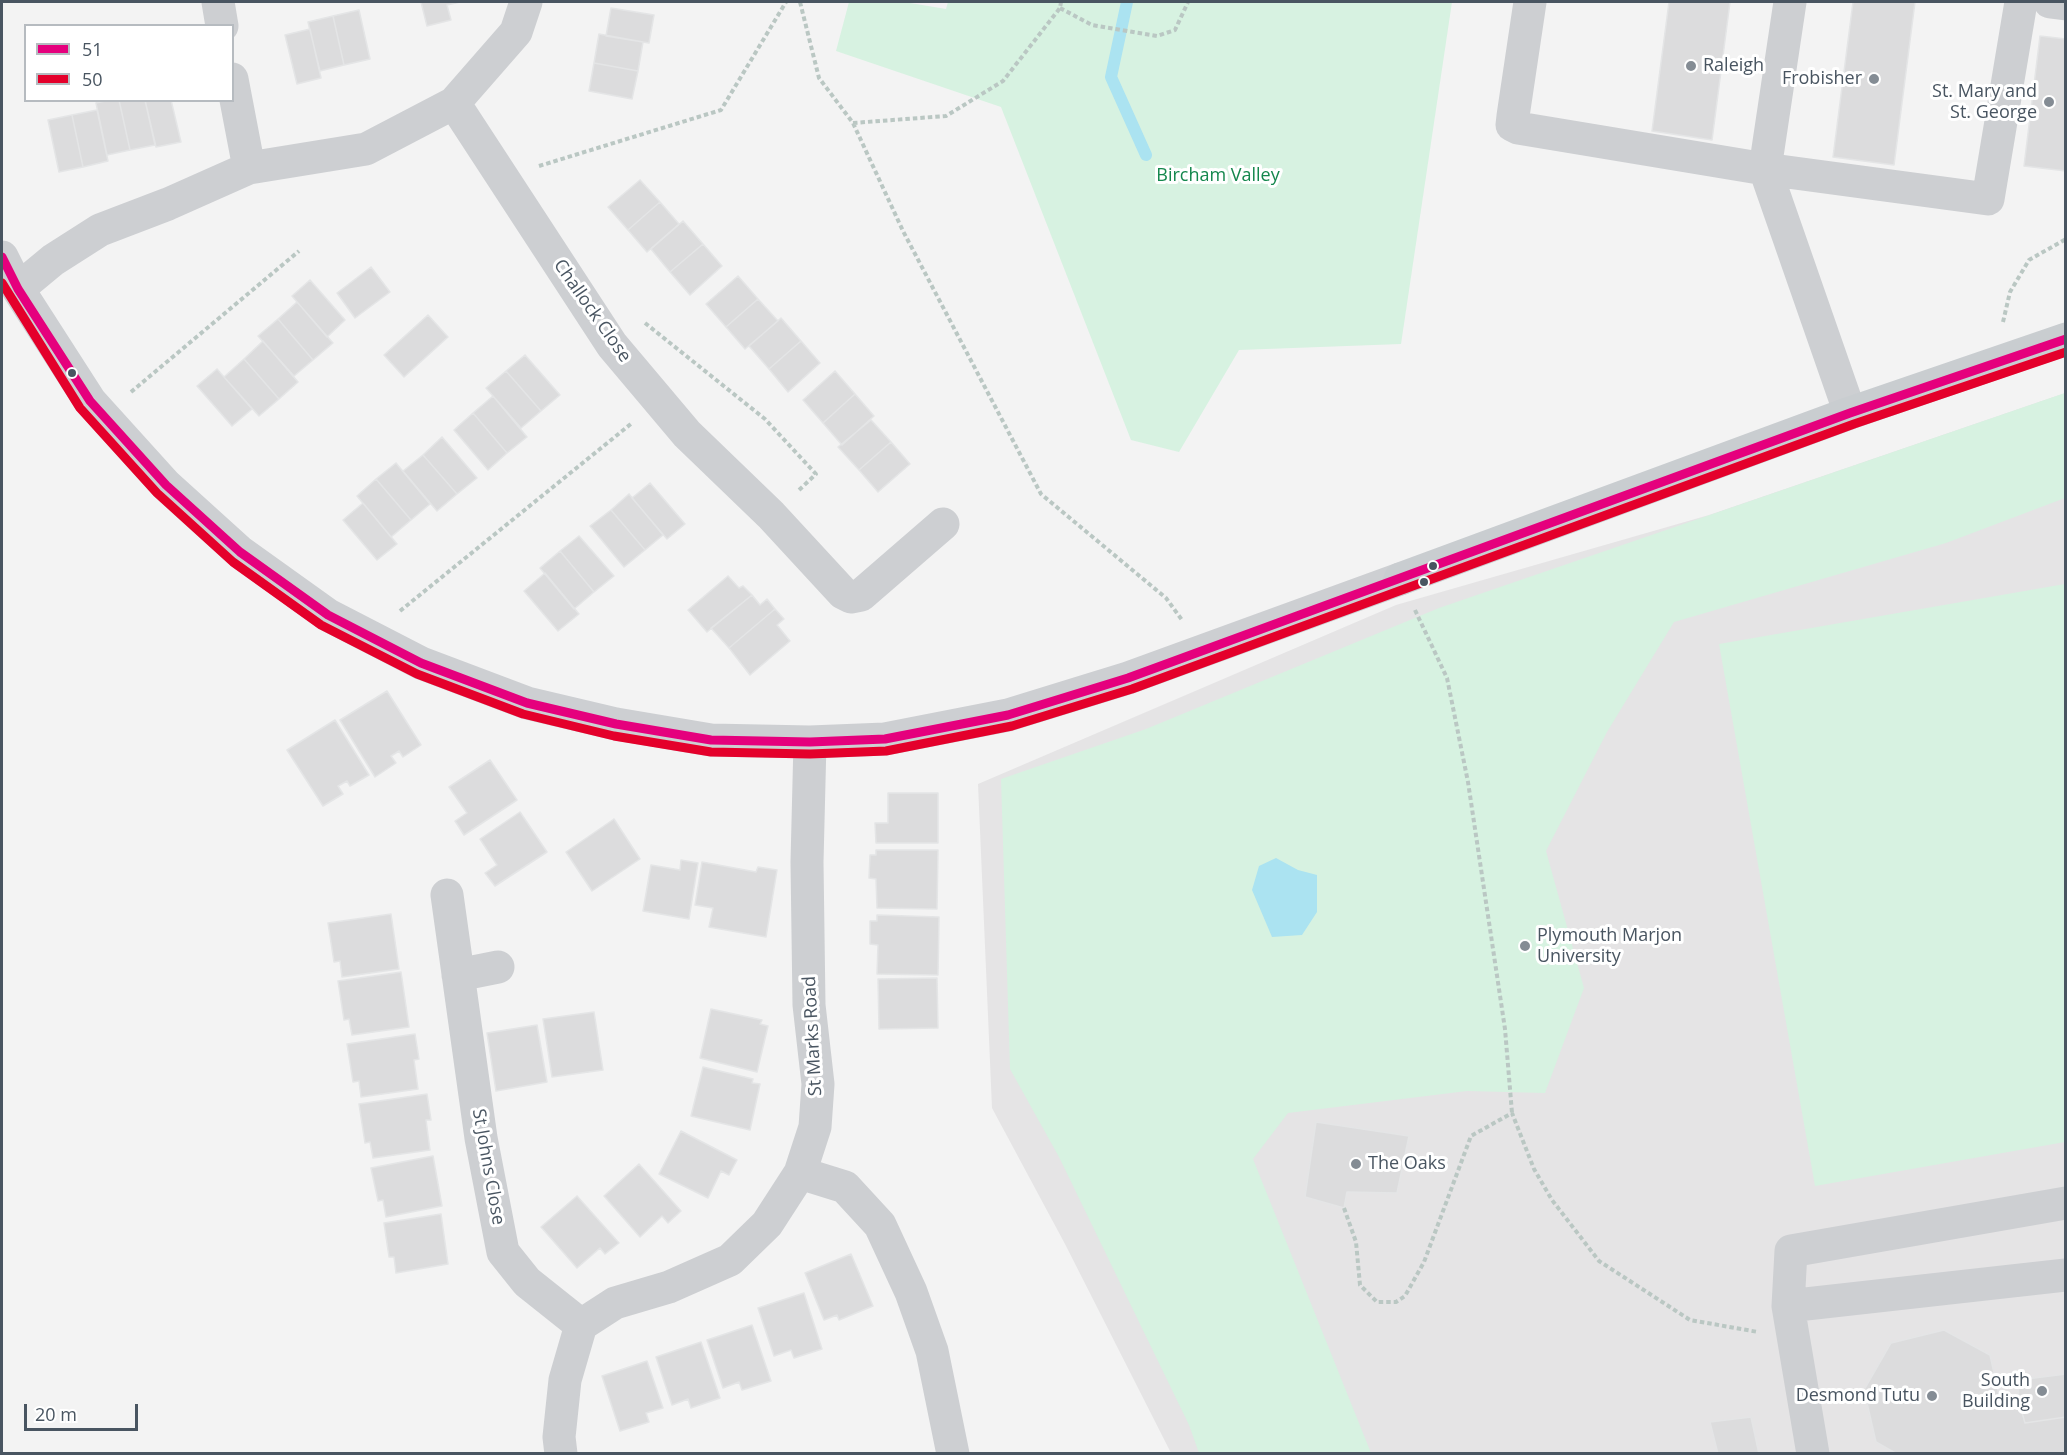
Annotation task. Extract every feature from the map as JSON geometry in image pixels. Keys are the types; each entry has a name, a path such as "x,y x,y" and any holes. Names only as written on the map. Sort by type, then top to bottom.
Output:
{"main road":[{"path":"1400,579 1850,413 2066,339"}],"street":[{"path":"218,2 222,24"},
{"path":"18,289 53,260 100,230 168,204 249,168 366,149 454,103 516,32 526,2"},
{"path":"1530,2 1512,124 1518,128 1765,169 1988,199 2021,2"},
{"path":"1790,2 1765,169 1850,413"},
{"path":"2050,2 2066,4"},
{"path":"234,89 249,168"},
{"name":"Challock Close","path":"454,103 612,345 687,434 763,508 843,593 851,597 861,595 943,524"},
{"path":"2,257 18,289 90,400 166,485 240,552 328,615 421,663 527,703 616,724 711,740 810,742 885,739 1008,715 1128,678 1400,579"},
{"name":"St Marks Road","path":"581,1326 615,1303 669,1287 730,1260 767,1224 800,1173 815,1127 818,1084 809,1005 807,862 810,742"},
{"name":"St Johns Close","path":"447,895 481,1138 503,1252 527,1282 581,1326"},
{"path":"458,975 498,967"},
{"path":"800,1173 845,1187 880,1225 911,1292 932,1351 953,1454"},
{"path":"1813,1454 1791,1321 1791,1251 2066,1203"},
{"path":"1791,1321 2066,1275"},
{"path":"561,1454 559,1437 565,1380 581,1326"}],"path":[{"path":"502,178 721,110 786,2"},
{"path":"800,2 819,78 852,123 903,231 1041,494 1166,598 1203,650"},
{"path":"852,123 946,116 1003,81 1060,9 1061,2"},
{"path":"1060,9 1092,25 1157,36 1175,30 1188,2"},
{"path":"2000,361 2002,321 2010,292 2029,260 2066,239"},
{"path":"103,416 299,251"},
{"path":"598,324 627,309 765,419 816,474 763,508"},
{"path":"369,636 616,436"},
{"path":"1400,579 1447,678 1468,782 1505,1029 1512,1113 1534,1169 1552,1200 1599,1261 1690,1320 1780,1336 1791,1321"},
{"path":"1344,1208 1356,1242 1360,1285 1377,1302 1396,1302 1405,1296 1424,1262 1471,1136 1512,1113"}],"shaded area":[{"name":"Plymouth Marjon University","path":"2065,393 2065,1453 1171,1453 1065,1244 992,1108 978,784 1396,605 1709,515"}],"green space":[{"name":"Bircham Valley","path":"849,2 904,2 946,9 948,2 1452,2 1401,344 1239,350 1179,452 1131,440 1001,107 836,51"},
{"path":"2065,393 2065,498 1946,543 1674,622 1607,732 1546,851 1584,988 1545,1093 1467,1091 1288,1113 1253,1159 1371,1453 1199,1453 1189,1425 1059,1157 1010,1069 1001,779 1146,729 1439,608"},
{"path":"2065,584 2065,1142 1815,1186 1719,644"}],"water":[{"path":"1276,858 1298,870 1317,875 1317,912 1302,935 1272,937 1252,890 1259,866"}],"building":[{"path":"421,2 460,2 447,5 451,20 427,26"},
{"name":"Raleigh","path":"1669,2 1730,2 1712,140 1652,131"},
{"name":"Frobisher","path":"1853,2 1915,2 1894,165 1833,157"},
{"path":"611,8 654,15 649,43 606,36"},
{"path":"359,10 370,59 344,65 333,16"},
{"path":"333,16 344,65 320,71 308,22"},
{"path":"310,29 321,78 297,84 285,35"},
{"path":"599,34 643,42 638,71 594,63"},
{"name":"St. Mary and St. George","path":"2040,36 2066,39 2066,171 2024,166"},
{"path":"594,63 638,71 632,99 589,91"},
{"path":"119,102 130,150 107,155 96,103"},
{"path":"119,102 145,102 155,145 130,150"},
{"path":"145,102 171,102 181,142 156,147"},
{"path":"97,110 108,161 83,167 72,115"},
{"path":"72,115 83,167 59,172 48,120"},
{"path":"640,180 660,202 628,230 608,207"},
{"path":"660,202 679,224 647,252 628,230"},
{"path":"683,221 703,244 670,272 651,249"},
{"path":"703,244 722,266 690,295 670,272"},
{"path":"371,267 390,292 355,318 337,293"},
{"path":"738,276 758,299 726,327 706,304"},
{"path":"310,280 345,320 327,337 292,296"},
{"path":"758,299 778,321 745,349 726,327"},
{"path":"297,302 333,343 313,360 278,319"},
{"path":"428,315 448,337 404,377 384,355"},
{"path":"781,318 801,341 769,369 749,346"},
{"path":"278,319 313,360 294,376 258,336"},
{"path":"263,341 298,382 279,399 244,359"},
{"path":"801,341 820,363 788,392 769,369"},
{"path":"525,355 560,395 541,411 506,371"},
{"path":"244,359 279,399 259,416 224,377"},
{"path":"217,369 252,409 232,426 197,386"},
{"path":"506,371 541,411 521,428 486,388"},
{"path":"835,371 855,394 823,423 803,400"},
{"path":"855,394 874,416 842,445 823,423"},
{"path":"493,396 527,437 507,453 473,413"},
{"path":"473,413 507,453 488,470 454,430"},
{"path":"871,420 891,442 859,470 838,447"},
{"path":"442,437 477,478 457,494 423,455"},
{"path":"891,442 910,464 878,492 859,470"},
{"path":"423,455 457,494 437,511 403,471"},
{"path":"396,463 430,504 411,520 376,479"},
{"path":"376,479 411,520 391,537 357,496"},
{"path":"650,483 685,524 667,539 632,498"},
{"path":"629,494 663,535 645,550 611,510"},
{"path":"363,503 397,544 377,560 343,520"},
{"path":"611,510 645,550 624,567 590,526"},
{"path":"579,536 614,576 594,592 560,551"},
{"path":"560,551 594,592 574,609 540,568"},
{"path":"545,573 579,614 558,631 524,591"},
{"path":"728,576 739,588 743,586 752,595 707,632 688,610"},
{"path":"752,595 760,605 767,599 775,609 729,648 711,628"},
{"path":"775,609 784,619 777,625 790,641 750,675 729,648"},
{"path":"387,691 421,745 403,757 399,751 391,756 396,763 375,777 340,720"},
{"path":"335,720 369,775 350,786 347,781 338,786 343,794 323,806 287,750"},
{"path":"490,760 517,800 464,835 455,821 467,813 449,787"},
{"path":"888,793 938,793 938,843 876,843 875,823 888,823"},
{"path":"520,812 547,852 495,886 485,873 497,865 480,839"},
{"path":"614,819 640,859 592,891 566,852"},
{"path":"876,850 938,850 937,909 877,908 876,879 869,878 870,855 876,855"},
{"path":"681,860 698,863 689,919 643,911 651,865 680,870"},
{"path":"702,862 756,872 758,867 777,870 766,937 709,927 713,908 695,905"},
{"path":"391,914 399,969 342,977 340,961 334,962 328,923"},
{"path":"877,915 939,917 938,975 877,974 878,945 870,944 870,921 877,921"},
{"path":"401,972 409,1027 352,1035 349,1019 344,1020 338,981"},
{"path":"937,978 938,1028 879,1029 878,979"},
{"path":"711,1009 762,1020 760,1024 768,1026 757,1072 700,1058"},
{"path":"594,1012 603,1070 552,1077 543,1019"},
{"path":"537,1025 547,1082 496,1091 487,1033"},
{"path":"415,1034 419,1059 414,1060 418,1089 361,1097 359,1081 353,1082 347,1044"},
{"path":"703,1067 753,1079 752,1083 760,1084 750,1130 691,1116"},
{"path":"427,1094 431,1120 426,1120 430,1150 373,1158 370,1142 365,1143 359,1104"},
{"name":"The Oaks","path":"1316,1122 1409,1136 1397,1193 1347,1192 1344,1208 1305,1197"},
{"path":"681,1131 737,1160 729,1175 721,1171 708,1198 659,1174"},
{"path":"433,1156 442,1206 386,1217 383,1200 378,1201 371,1168"},
{"path":"639,1164 681,1211 668,1223 662,1216 640,1237 604,1196"},
{"path":"577,1196 619,1243 605,1254 600,1248 577,1268 541,1227"},
{"path":"441,1214 448,1264 396,1273 394,1257 389,1257 384,1223"},
{"path":"851,1254 873,1306 839,1320 837,1315 824,1320 805,1273"},
{"path":"804,1293 822,1349 794,1358 791,1350 774,1356 758,1308"},
{"path":"752,1325 771,1381 742,1390 739,1382 723,1388 707,1340"},
{"name":"Desmond Tutu","path":"1944,1330 1990,1355 2001,1404 2019,1402 2025,1423 2066,1417 2066,1454 1897,1454 1876,1442 1864,1390 1891,1343"},
{"path":"701,1342 720,1398 691,1408 688,1399 672,1405 656,1357"},
{"path":"647,1361 663,1408 646,1413 649,1422 620,1431 602,1376"},
{"name":"South Building","path":"2066,1374 2066,1417 2025,1423 2019,1402 2018,1380"},
{"path":"1751,1417 1759,1454 1718,1454 1710,1422"}],"waterway":[{"path":"1127,2 1111,77 1146,155"}],"transit line":[{"name":"51","path":"2,257 18,289 90,401 166,485 240,552 328,615 421,663 527,703 616,724 711,740 810,742 885,739 1008,715 1128,678 1850,413 2066,339"},
{"name":"50","path":"2,283 80,408 157,493 233,562 321,625 417,674 523,714 614,736 711,752 810,754 886,751 1012,726 1132,689 1854,424 2066,352"}],"place":[{"name":"Raleigh","path":"1691,66"},
{"name":"Frobisher","path":"1874,79"},
{"name":"St. Mary and St. George","path":"2049,102"},
{"name":"Plymouth Marjon University","path":"1525,946"},
{"name":"The Oaks","path":"1356,1164"},
{"name":"South Building","path":"2042,1391"},
{"name":"Desmond Tutu","path":"1932,1396"}]}
